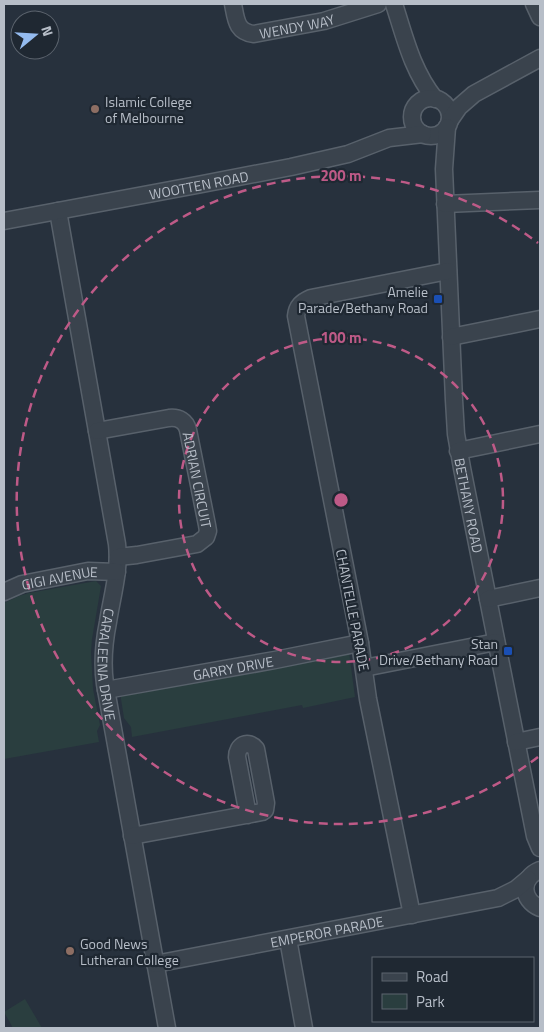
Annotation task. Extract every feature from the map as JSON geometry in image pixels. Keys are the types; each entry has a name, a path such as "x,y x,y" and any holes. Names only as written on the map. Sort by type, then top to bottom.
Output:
{"street":[{"name":"WENDY WAY","path":"233,4 240,28 254,34 324,20 378,4"},
{"path":"394,4 414,65 427,88 437,100 448,108 450,114 449,124"},
{"path":"534,4 540,17"},
{"path":"414,65 416,92 415,126 418,131 425,135 438,135 449,124 459,107 474,94 540,58"},
{"path":"414,111 419,103 424,100 437,100 474,94"},
{"name":"WOOTTEN ROAD","path":"389,138 414,111"},
{"name":"BETHANY ROAD","path":"449,124 444,169 458,450 537,842 533,875 526,884 526,895 537,908"},
{"name":"WOOTTEN ROAD","path":"4,221 332,158 360,150 389,138 425,135"},
{"name":"BETHANY ROAD","path":"425,135 435,147 444,169"},
{"path":"445,204 540,200"},
{"name":"CARALEENA DRIVE","path":"58,211 117,544 117,565 104,649 106,690 167,1028"},
{"name":"CHANTELLE PARADE","path":"412,915 370,708 360,643 296,321 296,312 299,305 311,298 448,271"},
{"path":"451,337 540,319"},
{"name":"ADRIAN CIRCUIT","path":"97,431 169,418 176,418 182,421 188,428 208,531 206,537 197,544 117,565"},
{"path":"458,450 540,434"},
{"name":"GIGI AVENUE","path":"4,592 22,584 117,565"},
{"path":"488,599 540,588"},
{"path":"364,668 496,642"},
{"name":"GARRY DRIVE","path":"106,690 360,643"},
{"path":"516,742 540,737"},
{"path":"132,836 248,815"},
{"name":"EMPEROR PARADE","path":"155,964 498,898 516,889 533,875"},
{"name":"EMPEROR PARADE","path":"498,898 537,908"},
{"path":"288,939 304,1028"}],"green space":[{"path":"96,581 101,586 91,652 93,689 100,725 97,731 99,742 4,759 4,603 29,593"},
{"path":"349,652 355,697 303,708 302,705 132,737 131,727 124,718 120,693"},
{"path":"25,999 42,1028 13,1028 4,1012"}],"place":[{"name":"Islamic College of Melbourne","path":"95,109"},
{"name":"Amelie Parade/Bethany Road","path":"438,299"},
{"name":"Stan Drive/Bethany Road","path":"508,651"},
{"name":"Good News Lutheran College","path":"70,951"}]}
